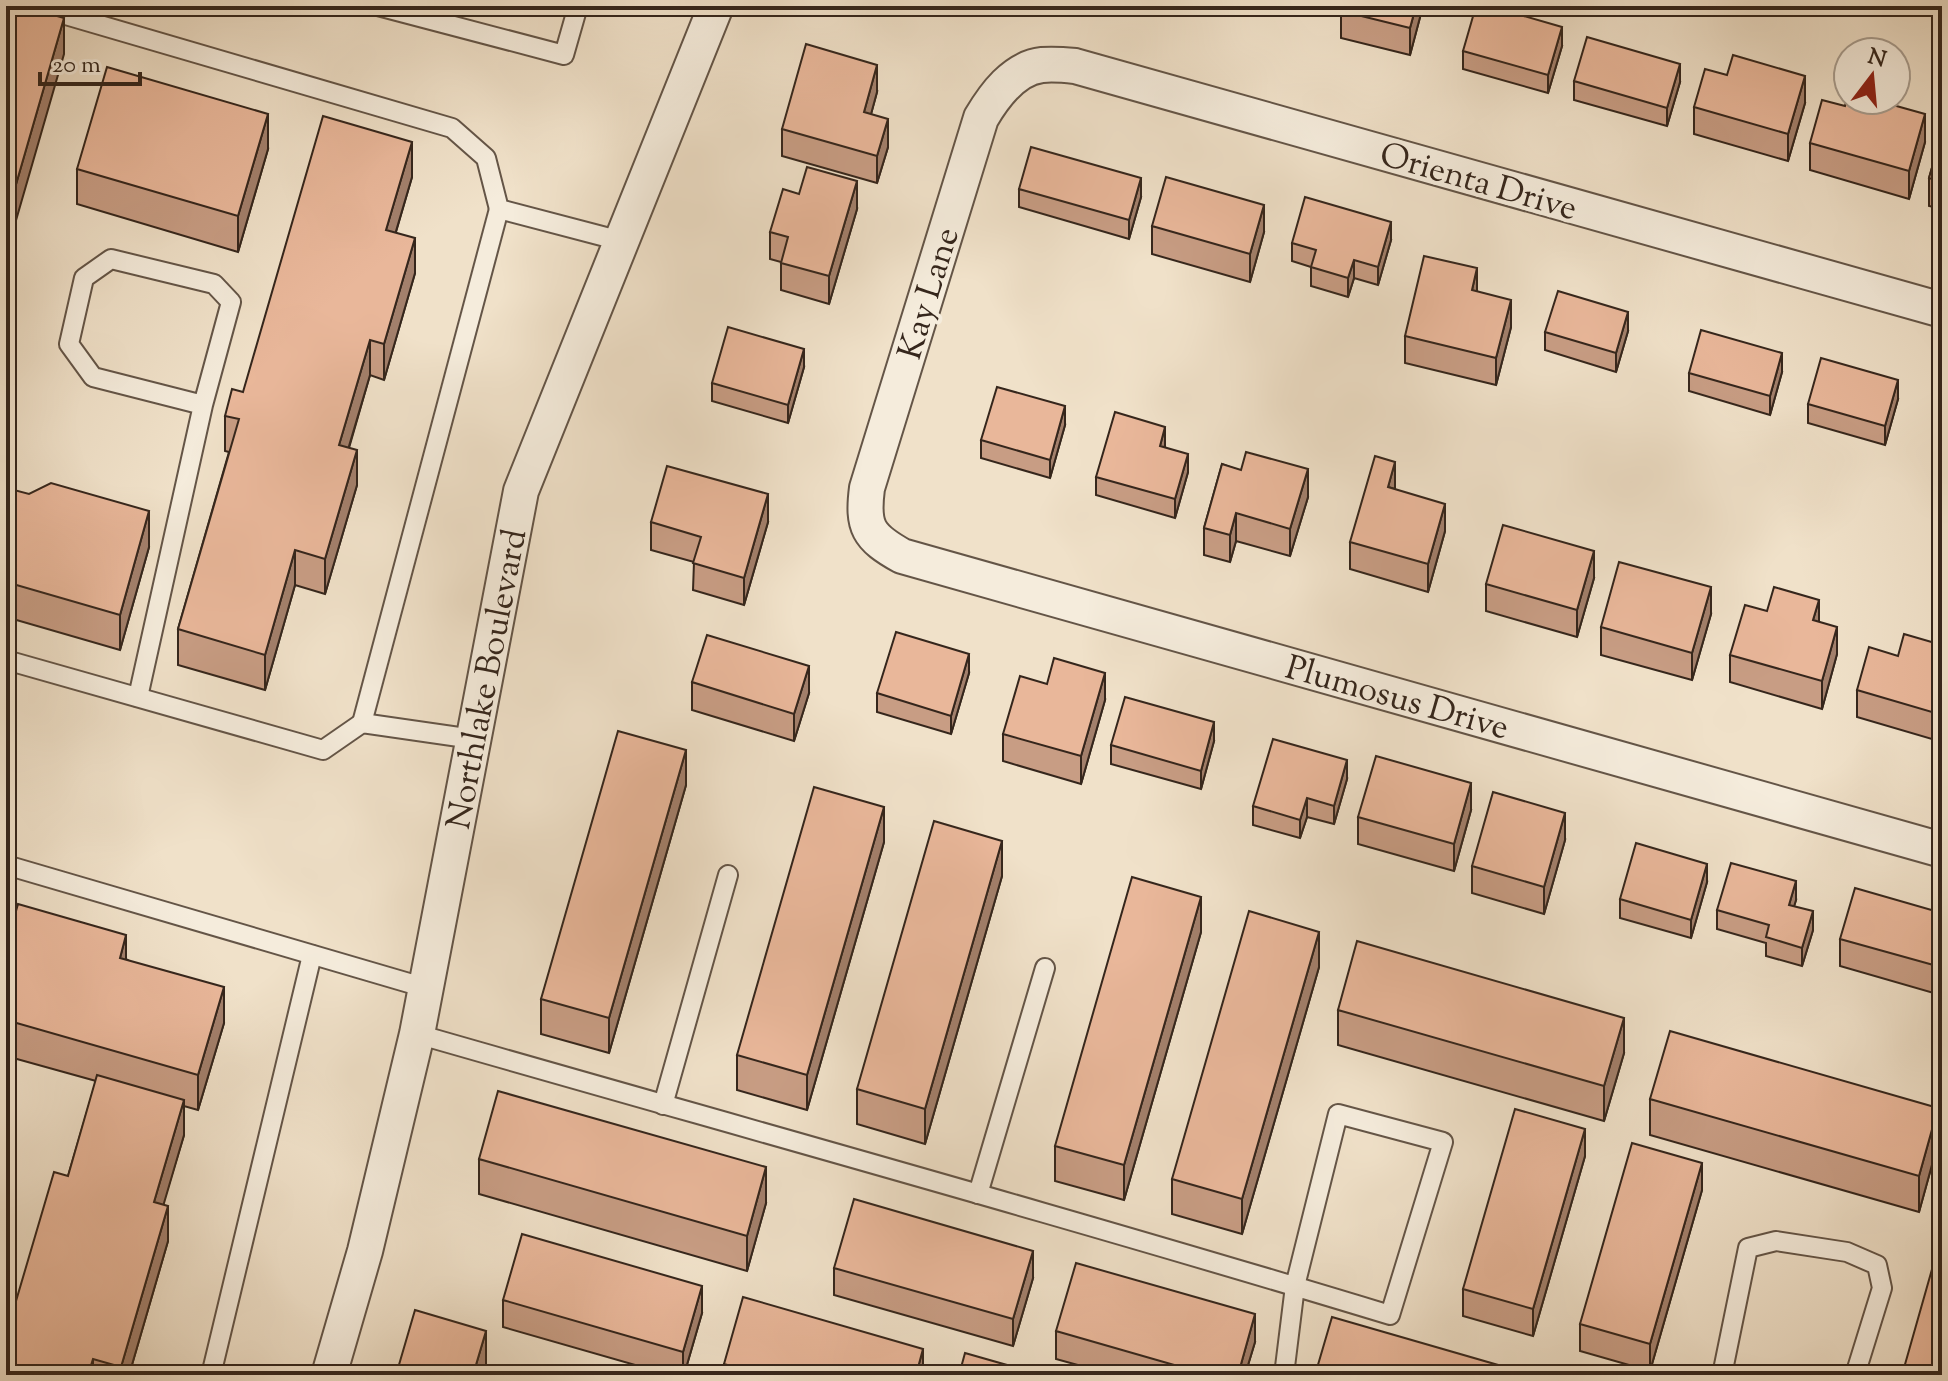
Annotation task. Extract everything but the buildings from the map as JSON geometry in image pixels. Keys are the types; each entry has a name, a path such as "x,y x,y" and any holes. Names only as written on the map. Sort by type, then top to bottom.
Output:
{"street":[{"name":"Northlake Boulevard","path":"329,1375 365,1251 417,1034 521,491 716,6"},
{"name":"Orienta Drive","path":"1017,75 1040,65 1075,66 1942,310"},
{"name":"Kay Lane","path":"866,525 867,488 981,118 995,95 1017,75"},
{"name":"Plumosus Drive","path":"866,525 879,543 902,556 1942,850"}],"lane":[{"path":"6,660 323,750 362,723 499,209 486,158 452,128 35,6"},
{"path":"378,6 564,55 578,6"},
{"path":"499,209 621,241"},
{"path":"138,697 203,405 231,302 214,284 111,259 84,278 69,344 93,377 203,405"},
{"path":"362,723 473,739"},
{"path":"6,865 426,988"},
{"path":"663,1105 728,875"},
{"path":"211,1375 312,955"},
{"path":"978,1194 1045,968"},
{"path":"417,1034 978,1194 1295,1286 1390,1315 1443,1142 1338,1114 1295,1286 1284,1375"},
{"path":"1722,1375 1748,1248 1776,1241 1847,1252 1877,1265 1882,1288 1855,1375"}]}
